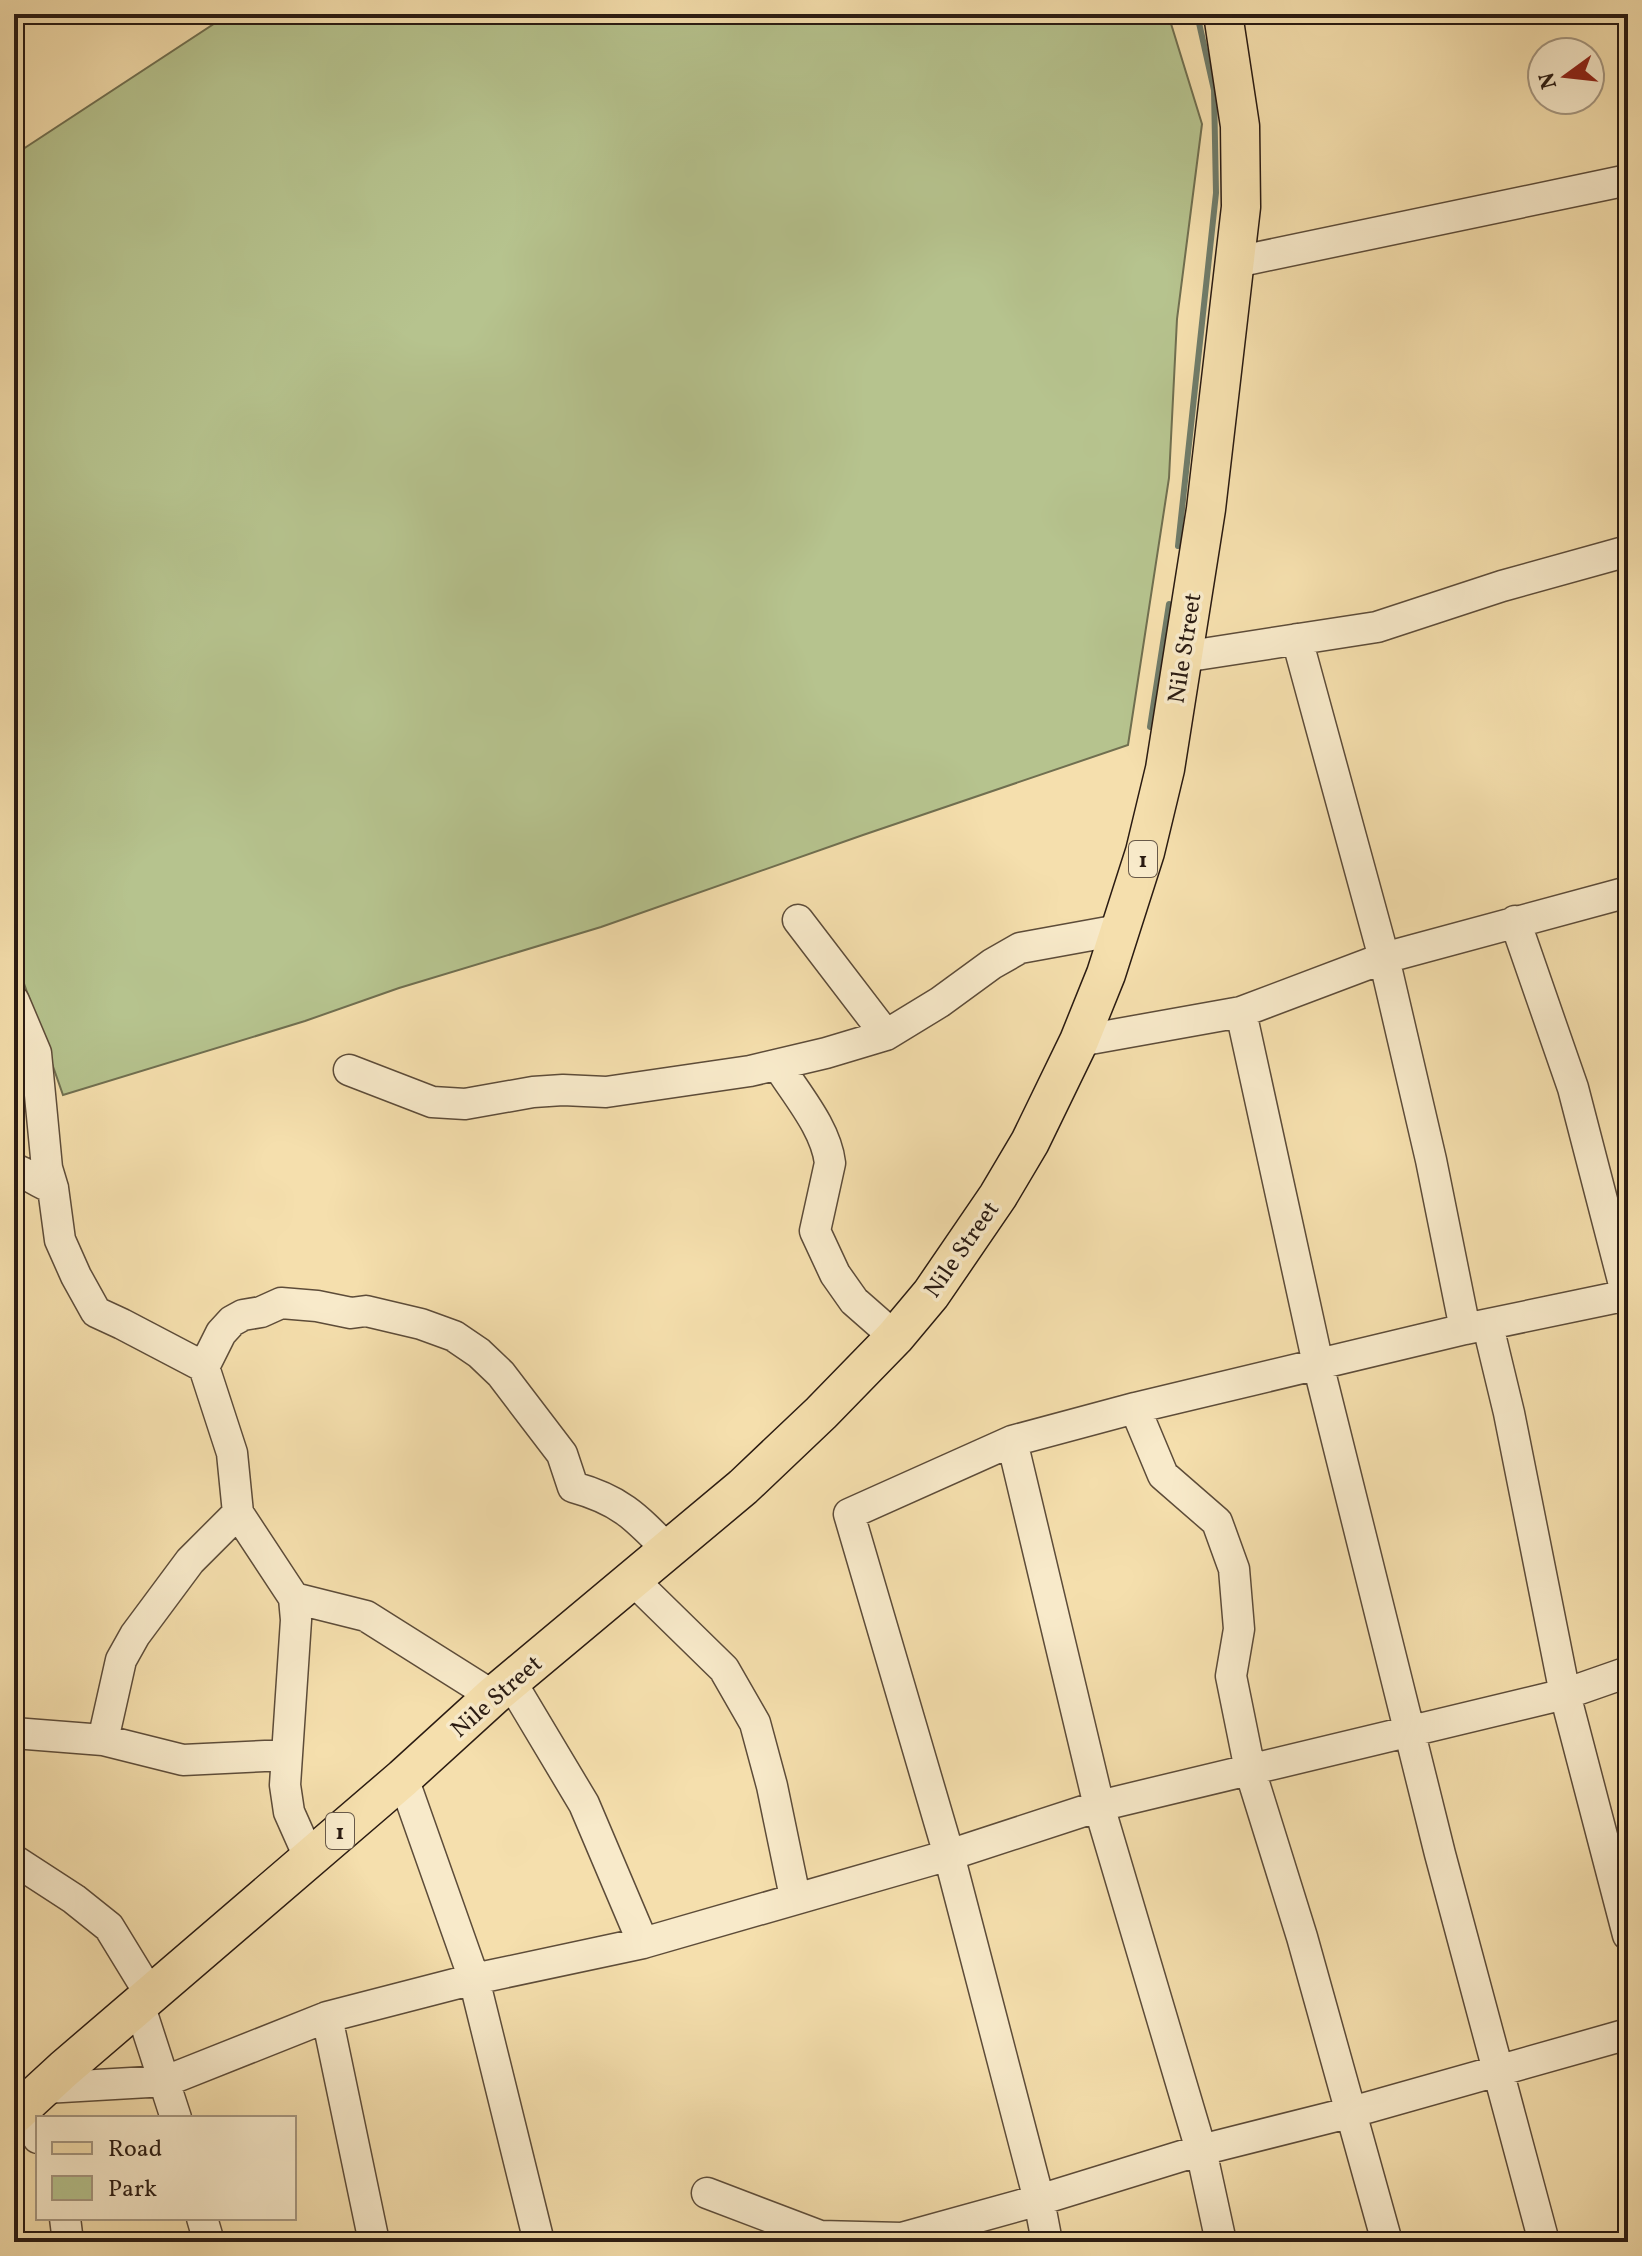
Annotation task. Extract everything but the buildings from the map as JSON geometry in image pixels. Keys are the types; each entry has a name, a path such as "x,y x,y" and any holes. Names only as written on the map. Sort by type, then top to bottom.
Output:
{"main road":[{"name":"Nile Street","path":"30,2113 145,1999 502,1689 743,1487 821,1413 895,1337 931,1294 998,1196 1030,1142 1079,1041 1106,974 1145,852 1165,769 1206,509 1241,207 1240,139 1223,14"}],"street":[{"path":"1236,262 1628,180"},
{"path":"1183,657 1377,627 1502,586 1628,551"},
{"path":"1297,639 1384,958 1431,1160 1476,1327 1509,1413 1565,1694 1628,1935"},
{"path":"1079,1041 1241,1012 1384,958 1628,892"},
{"path":"798,920 886,1035"},
{"path":"1047,2242 1039,2200 949,1855 849,1514 1012,1441 1135,1408 1476,1327 1628,1297 1573,1088 1515,921"},
{"path":"349,1070 432,1102 465,1104 533,1092 606,1092 778,1065 886,1035 1020,948 1119,930"},
{"path":"14,1001 36,1053 47,1168 60,1240 96,1312 204,1367"},
{"path":"1241,1012 1318,1364 1440,1854 1544,2242"},
{"path":"778,1065 812,1118 829,1153 830,1163 815,1231 835,1274 854,1301 895,1337"},
{"path":"14,1169 28,1173 41,1184 53,1188"},
{"path":"309,1857 289,1812 285,1785 296,1620 294,1598 238,1513 232,1453 204,1367 221,1333 232,1321 281,1303 351,1313 366,1311 421,1324 454,1336 479,1353 521,1399 562,1454 573,1487 601,1495 631,1512 668,1550"},
{"path":"1135,1408 1163,1475 1217,1522 1234,1569 1239,1629 1231,1676 1250,1770 1302,1937 1387,2242"},
{"path":"1012,1441 1099,1806 1201,2150 1221,2242"},
{"path":"103,1740 121,1660 135,1635 190,1561 238,1513"},
{"path":"633,1580 724,1669 755,1723 772,1786 795,1897"},
{"path":"294,1598 366,1616 502,1689 549,1741 584,1804 643,1943"},
{"path":"30,2113 166,2081 327,2017 474,1979 643,1943 949,1855 1099,1806 1565,1694 1628,1672"},
{"path":"14,1733 103,1740 183,1760 286,1755"},
{"path":"403,1778 474,1979 539,2242"},
{"path":"14,1860 74,1899 109,1927 145,1999 175,2116"},
{"path":"327,2017 374,2242"},
{"path":"707,2193 820,2236 902,2238 1201,2150 1352,2112 1628,2034"},
{"path":"65,2220 68,2242"},
{"path":"203,2220 209,2242"}],"green space":[{"path":"229,14 1168,14 1202,124 1177,319 1169,478 1128,745 601,927 63,1095 14,955 14,155"}],"waterway":[{"path":"1178,546 1216,193 1214,90 1197,14"},
{"path":"1150,727 1169,604"}]}
